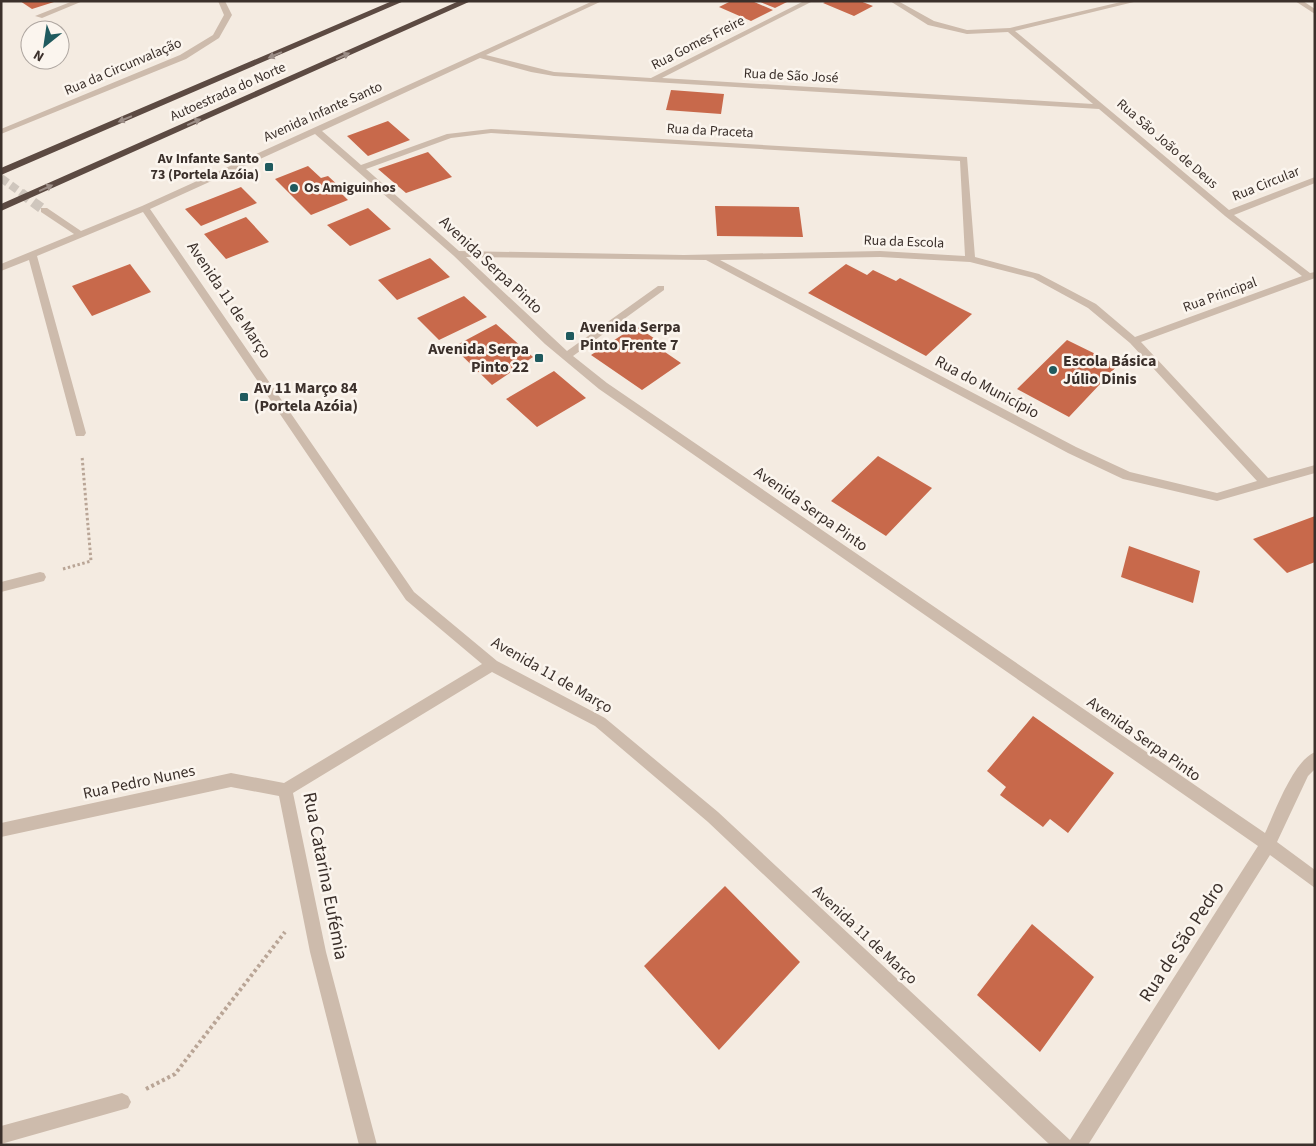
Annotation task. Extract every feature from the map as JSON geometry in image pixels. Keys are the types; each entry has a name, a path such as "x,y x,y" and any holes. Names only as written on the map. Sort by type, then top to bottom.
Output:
{"highway":[{"name":"Autoestrada do Norte","path":"1,172 400,1"},
{"name":"Autoestrada do Norte","path":"1,208 467,1"}],"street":[{"path":"39,16 80,1"},
{"name":"Rua da Circunvalação","path":"1,132 184,58 216,36 228,15 221,1"},
{"name":"Avenida Infante Santo","path":"1,268 145,208 599,1"},
{"name":"Rua Gomes Freire","path":"652,80 810,1"},
{"path":"893,1 931,23 967,32 1010,30 1135,1"},
{"path":"1298,1 1315,12"},
{"name":"Rua São João de Deus","path":"1010,30 1228,214 1312,276"},
{"name":"Rua de São José","path":"480,56 524,69 554,74 1102,107"},
{"name":"Avenida Serpa Pinto","path":"316,130 361,168 567,356 603,386 1268,844 1315,880"},
{"name":"Rua da Praceta","path":"361,168 450,136 490,132 964,159 970,259"},
{"name":"Rua Circular","path":"1228,214 1315,180"},
{"name":"Avenida 11 de Março","path":"145,208 410,596 492,665 600,722 713,817 1064,1145"},
{"path":"44,210 81,235"},
{"name":"Rua da Escola","path":"457,254 708,258 880,254 970,259 1036,276 1092,306 1134,341 1265,483"},
{"path":"32,255 80,433"},
{"name":"Rua do Município","path":"708,258 1063,445 1127,476 1217,497 1315,469"},
{"name":"Rua Principal","path":"1134,341 1312,276"},
{"path":"567,356 661,288"},
{"path":"1,587 40,577"},
{"name":"Rua Catarina Eufémia","path":"368,1145 318,952 284,790 492,665"},
{"name":"Rua de São Pedro","path":"1077,1145 1268,844 1303,771 1315,759"},
{"name":"Rua Pedro Nunes","path":"1,830 231,780 284,790"},
{"path":"1,1135 122,1102"}],"path":[{"path":"40,577 91,561 80,433"},
{"path":"122,1102 174,1074 308,903"}],"building":[{"path":"20,1 54,1 54,2 32,9"},
{"path":"731,1 752,1 773,10 751,21 719,7"},
{"path":"758,1 789,1 775,8"},
{"path":"827,1 860,1 873,6 854,16 823,3"},
{"path":"671,90 724,94 721,114 666,110"},
{"path":"388,121 410,140 368,156 347,136"},
{"path":"428,152 452,177 406,193 378,169"},
{"path":"308,166 321,178 328,176 341,188 337,189 348,200 311,215 275,179"},
{"path":"241,187 257,203 201,226 185,209"},
{"path":"715,206 799,207 803,237 717,236"},
{"path":"368,208 391,229 350,246 327,225"},
{"path":"246,217 269,242 226,259 204,234"},
{"path":"430,258 450,277 397,300 378,280"},
{"path":"130,264 151,292 92,316 72,286"},
{"path":"846,264 867,275 873,270 896,281 900,278 972,314 926,356 808,293"},
{"path":"464,296 487,317 439,340 417,318"},
{"path":"496,324 533,357 492,385 453,347"},
{"path":"636,326 667,347 662,350 681,363 642,390 591,355"},
{"path":"1067,340 1118,365 1069,417 1017,389"},
{"path":"554,371 586,398 537,427 506,399"},
{"path":"878,456 932,488 886,536 831,501"},
{"path":"1315,516 1315,562 1287,573 1253,539"},
{"path":"1129,546 1200,571 1193,603 1121,577"},
{"path":"1033,716 1114,773 1068,833 1050,819 1043,827 1000,795 1006,787 987,771"},
{"path":"725,886 800,962 719,1050 644,966"},
{"path":"1032,924 1094,977 1040,1052 977,995"}],"tunnel":[{"path":"1,178 23,194"},
{"path":"21,193 44,210"}],"place":[{"name":"Av Infante Santo 73 (Portela Azóia)","path":"269,167"},
{"name":"Os Amiguinhos","path":"294,188"},
{"name":"Avenida Serpa Pinto Frente 7","path":"570,336"},
{"name":"Avenida Serpa Pinto 22","path":"539,358"},
{"name":"Escola Básica Júlio Dinis","path":"1053,370"},
{"name":"Av 11 Março 84 (Portela Azóia)","path":"244,397"}]}
